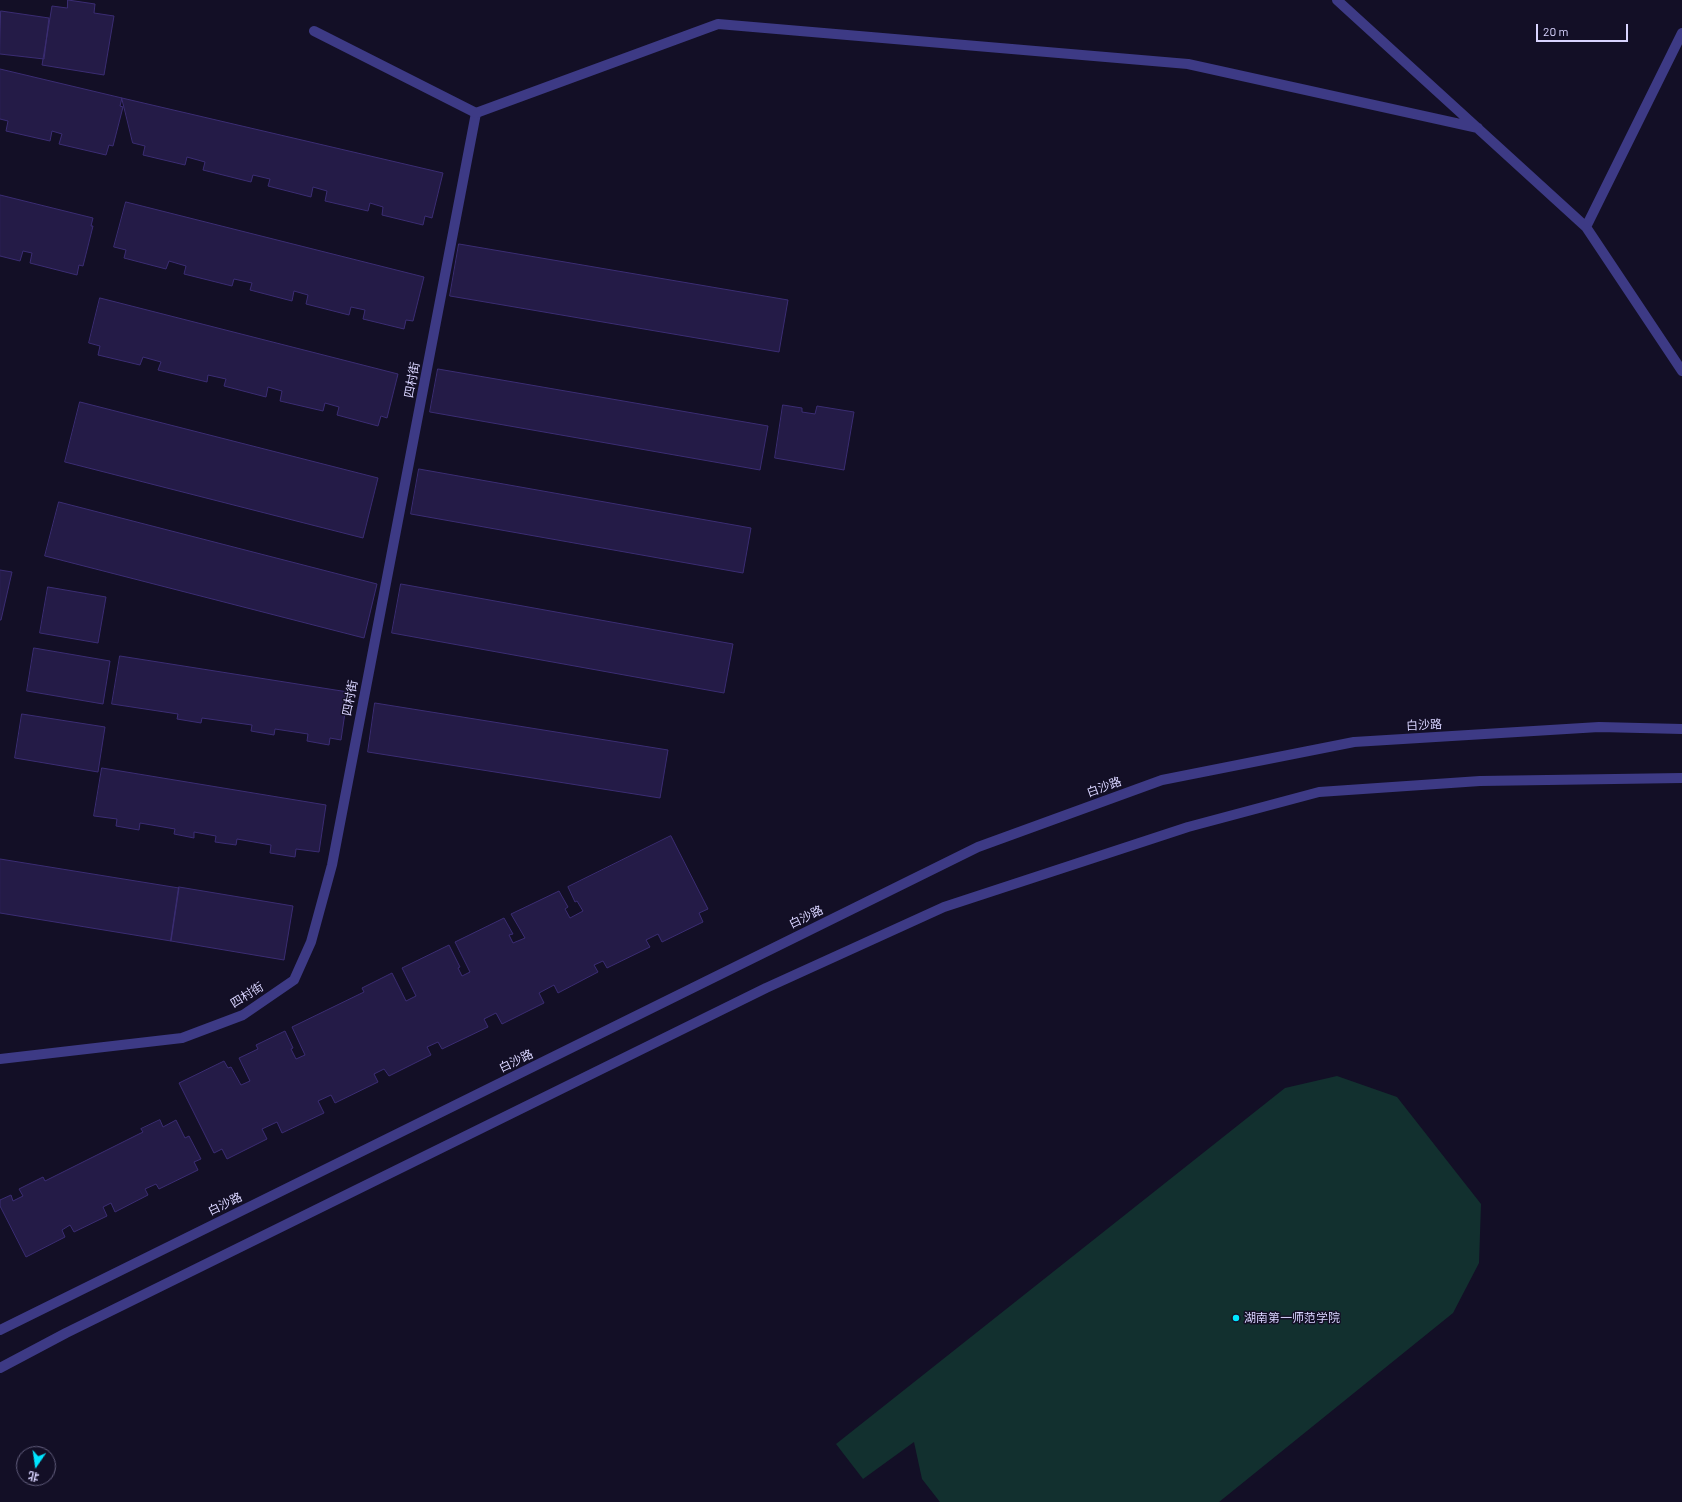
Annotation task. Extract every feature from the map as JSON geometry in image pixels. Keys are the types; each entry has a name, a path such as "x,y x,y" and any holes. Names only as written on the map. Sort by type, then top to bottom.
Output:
{"street":[{"path":"1337,0 1586,227 1682,371"},
{"path":"314,31 476,113 718,24 1188,64 1478,128"},
{"path":"1586,227 1682,33"},
{"name":"四村街","path":"0,1059 182,1038 243,1015 294,980 311,942 332,865 476,113"},
{"name":"白沙路","path":"0,1330 978,846 1155,783 1354,742 1599,727 1682,729"},
{"path":"0,1368 66,1333 759,992 944,907 1188,827 1319,792 1480,782 1682,778"}],"green space":[{"path":"1337,1076 1397,1097 1481,1204 1479,1263 1453,1313 1219,1502 940,1502 922,1479 914,1442 863,1479 836,1444 1285,1088"}],"building":[{"path":"68,0 95,4 94,13 114,16 104,75 42,65 52,6 67,8"},
{"path":"1,11 49,18 44,59 0,54"},
{"path":"0,69 122,98 120,106 123,107 113,146 109,145 106,155 59,144 62,134 52,131 50,141 6,131 8,121 0,119"},
{"path":"122,98 443,173 432,218 425,216 423,225 382,215 383,207 370,203 368,211 325,201 327,191 313,187 311,197 268,186 270,179 253,175 251,182 203,170 205,162 187,157 185,165 143,155 145,146 133,143"},
{"path":"0,195 93,218 91,226 93,226 83,266 79,265 77,275 30,263 32,253 23,251 20,261 0,256"},
{"path":"126,202 424,277 413,321 406,320 404,329 363,319 365,310 351,307 349,315 306,304 308,295 294,291 292,301 250,290 252,283 234,279 232,286 184,274 186,266 169,261 166,269 124,258 126,250 114,247"},
{"path":"459,244 788,300 779,352 450,296"},
{"path":"100,298 398,374 387,418 381,416 378,426 337,415 339,407 325,403 323,411 280,401 282,391 268,387 266,397 224,386 226,379 208,375 207,382 158,370 161,362 143,357 140,365 98,355 100,346 89,343"},
{"path":"438,369 768,426 760,470 430,412"},
{"path":"80,402 378,478 363,538 65,462"},
{"path":"783,405 802,408 802,412 815,414 817,406 854,412 844,470 775,458"},
{"path":"419,469 751,528 743,573 411,514"},
{"path":"59,502 377,584 364,638 45,556"},
{"path":"0,570 12,572 1,620 0,620"},
{"path":"401,584 733,644 724,693 392,633"},
{"path":"48,587 106,597 98,643 40,633"},
{"path":"34,648 110,661 103,704 27,691"},
{"path":"120,656 348,692 341,740 330,738 329,745 307,741 308,734 275,729 274,735 251,731 252,725 202,718 201,723 177,719 178,714 112,704"},
{"path":"375,703 668,750 660,798 368,752"},
{"path":"22,714 105,727 98,772 15,758"},
{"path":"102,768 326,805 319,852 296,849 295,857 270,853 271,845 237,839 236,845 215,842 216,836 194,832 194,838 174,834 175,829 140,823 139,830 116,826 117,819 94,816"},
{"path":"671,836 708,909 699,913 703,922 662,942 658,934 646,940 650,947 607,968 603,961 594,965 598,972 558,993 554,985 539,993 544,1003 502,1024 496,1013 484,1019 488,1027 442,1049 438,1042 427,1047 431,1055 389,1076 384,1069 374,1074 378,1082 335,1103 331,1095 318,1101 324,1113 282,1133 277,1122 262,1129 267,1139 227,1159 222,1149 214,1153 179,1083 224,1061 228,1068 231,1067 241,1085 250,1081 239,1058 258,1049 256,1045 285,1031 293,1048 291,1049 296,1059 305,1055 292,1027 364,992 362,988 392,973 406,1001 416,996 402,968 449,945 460,967 458,968 462,976 470,972 455,942 504,918 513,934 509,935 513,943 525,938 511,914 559,891 568,907 565,909 570,918 583,911 577,901 575,902 568,887"},
{"path":"0,859 179,888 171,941 0,913"},
{"path":"179,887 293,906 284,960 171,941"},
{"path":"160,1120 163,1127 176,1120 185,1138 189,1136 201,1159 194,1162 198,1170 159,1189 156,1184 145,1189 148,1195 115,1212 111,1203 103,1207 107,1216 74,1232 70,1225 62,1230 65,1237 26,1257 0,1206 0,1200 11,1195 13,1201 23,1196 19,1189 43,1177 45,1181 143,1132 141,1129"}],"place":[{"name":"湖南第一师范学院","path":"1236,1318"}]}
